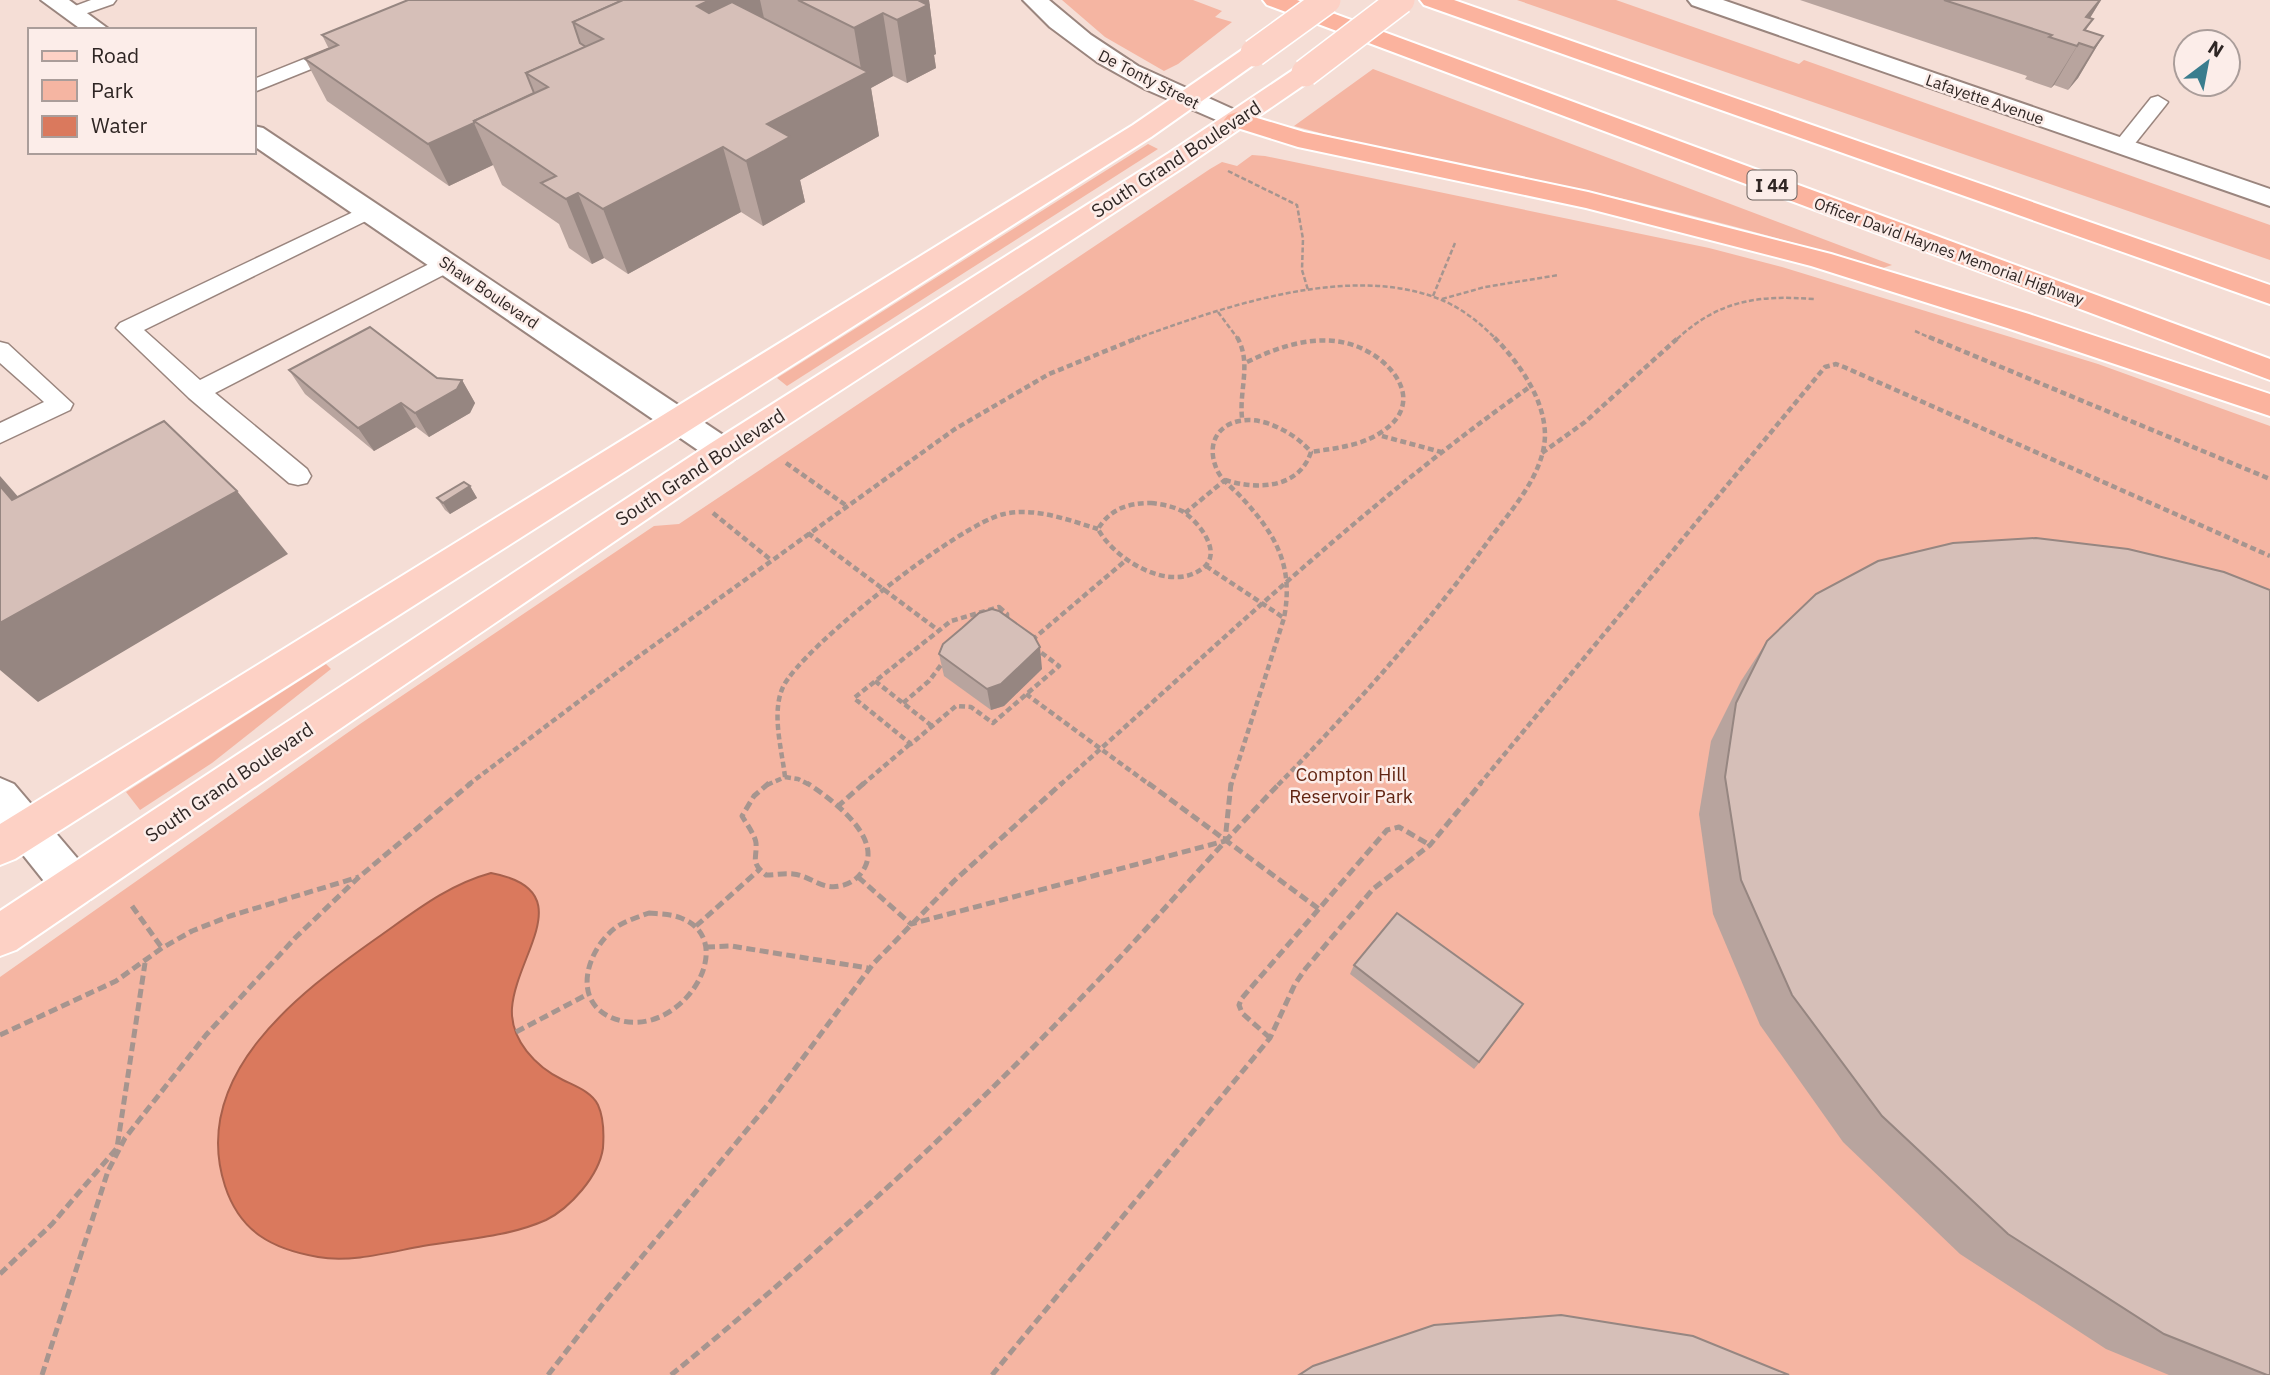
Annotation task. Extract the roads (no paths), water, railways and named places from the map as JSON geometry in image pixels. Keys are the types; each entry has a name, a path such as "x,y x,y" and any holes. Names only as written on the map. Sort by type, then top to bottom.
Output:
{"highway":[{"name":"Officer David Haynes Memorial Highway","path":"1275,0 2270,370"},
{"path":"1432,0 2270,295"},
{"path":"1237,120 1298,139 1588,200 1702,227 1910,287 2270,405"}],"main road":[{"path":"13,837 1188,100 1327,0"},
{"name":"South Grand Boulevard","path":"0,936 723,451 1237,120 1305,73 1401,0"}],"street":[{"path":"53,0 95,28"},
{"name":"De Tonty Street","path":"1035,0 1085,46 1142,79 1237,120"},
{"name":"Lafayette Avenue","path":"1700,0 2270,198"},
{"name":"Shaw Boulevard","path":"256,135 679,418 723,451"},
{"path":"0,796 13,837 74,886"}],"lane":[{"path":"73,13 107,0"},
{"path":"256,85 365,40"},
{"path":"2122,147 2158,102"},
{"path":"298,476 198,392 128,328 368,211"},
{"path":"198,392 447,264"},
{"path":"0,350 61,404 0,434"}],"water":[{"path":"491,873 518,881 533,894 539,909 537,927 516,987 512,1008 515,1031 534,1060 587,1093 598,1105 603,1126 603,1148 590,1180 574,1199 546,1220 486,1237 344,1259 301,1254 260,1236 249,1227 231,1202 225,1186 218,1146 223,1108 237,1073 258,1041 285,1011 315,984 431,900"}],"park label":[{"name":"Compton Hill Reservoir Park","path":"1351,785"}]}
